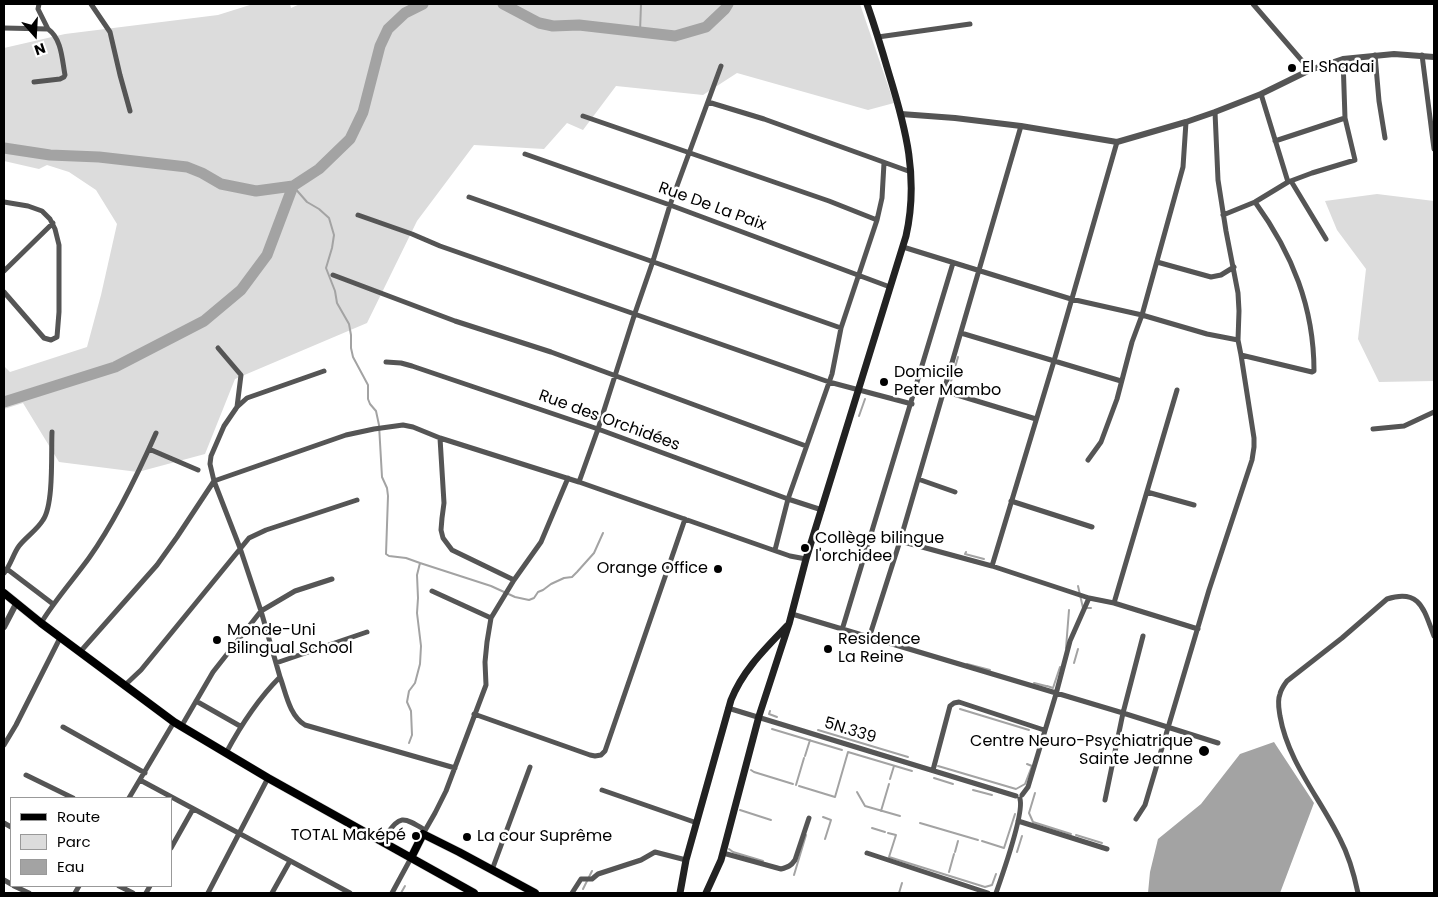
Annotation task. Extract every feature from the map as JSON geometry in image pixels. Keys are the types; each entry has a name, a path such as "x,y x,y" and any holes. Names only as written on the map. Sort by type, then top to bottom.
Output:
{"main road":[{"path":"706,893 723,853 759,716 789,624 806,559 903,247 910,214 912,173 907,140 901,114 867,4"},
{"path":"4,593 60,638 181,727 474,893"},
{"path":"680,893 686,860 728,708 746,672 789,624"},
{"path":"411,858 424,832 535,893"}],"street":[{"path":"34,82 64,78 65,75 58,38 48,29 38,9 40,4"},
{"path":"91,4 110,32 130,110"},
{"path":"1253,4 1310,70"},
{"path":"878,37 970,24"},
{"path":"4,28 48,29"},
{"path":"901,114 1021,126 1117,142 1215,112 1261,94 1310,70 1343,59 1394,54 1434,57"},
{"path":"1375,55 1378,101 1385,138"},
{"path":"1422,55 1434,149"},
{"path":"1223,215 1255,202 1290,181 1356,160 1345,118 1343,59"},
{"path":"579,482 616,376 634,313 654,261 670,205 721,66"},
{"path":"1261,94 1275,141 1290,181 1326,239"},
{"path":"708,102 764,119 912,173"},
{"path":"1136,819 1145,805 1209,590 1252,460 1254,447 1253,430 1238,340 1238,293 1218,180 1215,112"},
{"path":"583,116 829,201 877,220"},
{"path":"1275,141 1345,118"},
{"path":"1088,460 1101,442 1117,399 1142,315 1183,167 1186,122"},
{"path":"869,638 962,333 1021,126"},
{"path":"992,566 1117,142"},
{"name":"Rue De La Paix","path":"525,154 670,205 890,287"},
{"path":"775,550 788,499 832,374 841,328 877,220 882,198 884,163"},
{"path":"469,197 841,328"},
{"path":"4,202 35,208 42,211 53,223 59,245 57,337 51,340 44,338 4,292"},
{"path":"1241,355 1314,371 1311,327 1302,290 1281,242 1270,222 1255,202"},
{"path":"358,215 440,246 829,382 912,404"},
{"path":"4,271 53,223"},
{"path":"903,247 1071,299 1142,315 1206,334 1238,340"},
{"path":"1157,262 1211,276 1221,275 1234,267"},
{"path":"842,630 912,404 953,263"},
{"path":"333,275 455,321 551,352 806,446"},
{"path":"962,333 1121,381"},
{"path":"218,348 241,375 237,407"},
{"name":"Rue des Orchidées","path":"386,362 412,366 598,429 822,510"},
{"path":"324,371 247,398 237,407 224,426 211,456 210,464 214,481 240,548 280,677 298,721 305,725 455,768"},
{"path":"1114,603 1177,390"},
{"path":"944,392 1036,419"},
{"path":"1373,429 1404,426 1434,412"},
{"path":"80,652 158,565 214,481 346,435 403,425 568,478 790,556 806,559"},
{"path":"52,432 50,496 46,514 43,521 20,544 5,571 53,604"},
{"path":"41,623 99,541 136,478 156,433"},
{"path":"440,438 444,503 441,530 443,538 452,550 514,580"},
{"path":"149,449 198,470"},
{"path":"381,841 397,822 401,820 406,819 410,821 424,832 444,796 486,686 486,642 491,618 545,535 549,521 558,505 568,478"},
{"path":"918,480 955,492"},
{"path":"1147,492 1194,505"},
{"path":"124,686 141,670 244,542 254,535 357,500"},
{"path":"1011,501 1092,526"},
{"path":"474,714 590,755 601,755 605,751 685,519"},
{"path":"900,541 992,566 1089,598 1114,603 1198,629"},
{"path":"181,727 213,672 261,611 295,592 332,579"},
{"path":"432,591 491,618"},
{"path":"1358,893 1350,862 1340,838 1295,761 1289,746 1278,707 1279,695 1287,681 1342,638 1387,599 1396,596 1408,596 1417,600 1424,610 1434,636"},
{"path":"996,893 1018,821 1021,803 1020,796 1028,786 1073,634 1089,598"},
{"path":"4,627 16,604"},
{"path":"792,614 1218,743"},
{"path":"276,663 367,632"},
{"path":"1105,800 1123,713 1143,636"},
{"path":"4,746 60,638"},
{"path":"226,753 240,726 254,705 280,677"},
{"path":"196,701 240,726"},
{"path":"933,770 950,706 954,703 959,702 1044,730"},
{"name":"5N.339","path":"728,708 1020,796"},
{"path":"130,797 174,722"},
{"path":"64,727 145,773"},
{"path":"492,870 530,767"},
{"path":"26,775 71,797"},
{"path":"208,893 268,778"},
{"path":"140,780 171,797"},
{"path":"602,790 697,823"},
{"path":"172,798 350,893"},
{"path":"172,846 193,809"},
{"path":"723,853 781,869 788,868 792,866 795,860 809,818"},
{"path":"1018,821 1107,849"},
{"path":"572,893 582,879 592,879 598,874 640,860 655,852 686,860"},
{"path":"867,853 988,893"},
{"path":"392,893 411,858"},
{"path":"272,893 290,861"},
{"path":"333,893 337,886"},
{"path":"17,887 29,893"},
{"path":"121,887 133,893"}],"green space":[{"path":"253,4 290,4 291,8 300,4 860,4 894,103 868,110 737,73 703,95 616,86 583,130 567,123 544,149 474,145 417,221 367,323 235,379 205,454 138,472 59,462 23,403 4,409 4,366 10,372 87,347 117,224 96,190 69,172 47,165 39,169 4,161 4,48 65,34 218,15"},
{"path":"1377,194 1434,201 1434,381 1379,382 1358,339 1366,269 1337,230 1325,201"}],"water":[{"path":"1274,742 1314,803 1280,893 1148,893 1150,872 1158,839 1201,804 1240,754"}],"waterway":[{"path":"4,148 50,155 99,157 187,167 221,184 256,191 293,186 319,169 350,139 363,112 380,46 388,29 405,13 423,4"},
{"path":"503,4 539,23 553,26 579,25 675,36 706,27 728,4"},
{"path":"640,32 641,4"},
{"path":"293,186 307,202 329,218 334,235 326,268 335,291 337,303 349,324 353,357 368,385 368,399 376,411 379,425 382,477 388,496 386,554 420,563 417,575 417,613 421,646 420,664 415,683 409,691 407,702 411,711 412,735 409,743"},
{"path":"4,402 115,367 204,321 241,290 267,255 293,186"},
{"path":"958,357 950,385 954,391 962,394"},
{"path":"859,416 865,399"},
{"path":"420,563 491,586 515,597 529,600 551,584 564,578 572,577 594,553 603,533"},
{"path":"966,552 965,554 984,559"},
{"path":"1078,586 1083,608 1091,608"},
{"path":"1066,648 1069,610"},
{"path":"1074,663 1078,649"},
{"path":"967,664 990,670"},
{"path":"1047,686 1053,688 1060,667"},
{"path":"1034,683 1046,686"},
{"path":"960,709 1029,730"},
{"path":"770,711 769,714 777,717"},
{"path":"772,729 842,750"},
{"path":"818,730 908,757"},
{"path":"805,756 810,740"},
{"path":"799,786 835,797 848,752 912,771"},
{"path":"796,785 804,758"},
{"path":"938,766 1016,789 1025,784 1032,766 1027,764"},
{"path":"890,779 894,766"},
{"path":"751,770 793,784"},
{"path":"934,778 953,784"},
{"path":"881,811 889,784"},
{"path":"973,790 992,795"},
{"path":"857,792 865,806 900,816"},
{"path":"1035,793 1029,813 1033,822 1071,834"},
{"path":"740,810 771,820"},
{"path":"982,841 1004,848 1015,814"},
{"path":"823,817 831,820 825,839"},
{"path":"920,823 978,840"},
{"path":"872,828 885,832"},
{"path":"888,833 896,835 889,857 985,887 992,885 996,874"},
{"path":"794,875 806,835"},
{"path":"1076,835 1102,843"},
{"path":"1017,852 1022,836"},
{"path":"955,852 958,841"},
{"path":"729,849 763,861"},
{"path":"949,872 954,854"},
{"path":"583,889 592,871"},
{"path":"899,893 902,883"},
{"path":"401,893 405,886"}],"place":[{"name":"El Shadai","path":"1292,68"},
{"name":"Domicile Peter Mambo","path":"884,382"},
{"name":"Collège bilingue l'orchidee","path":"805,548"},
{"name":"Orange Office","path":"718,569"},
{"name":"Monde-Uni Bilingual School","path":"217,640"},
{"name":"Residence La Reine","path":"828,649"},
{"name":"Centre Neuro-Psychiatrique Sainte Jeanne","path":"1204,751"},
{"name":"TOTAL Maképé","path":"416,836"},
{"name":"La cour Suprême","path":"467,837"}]}
